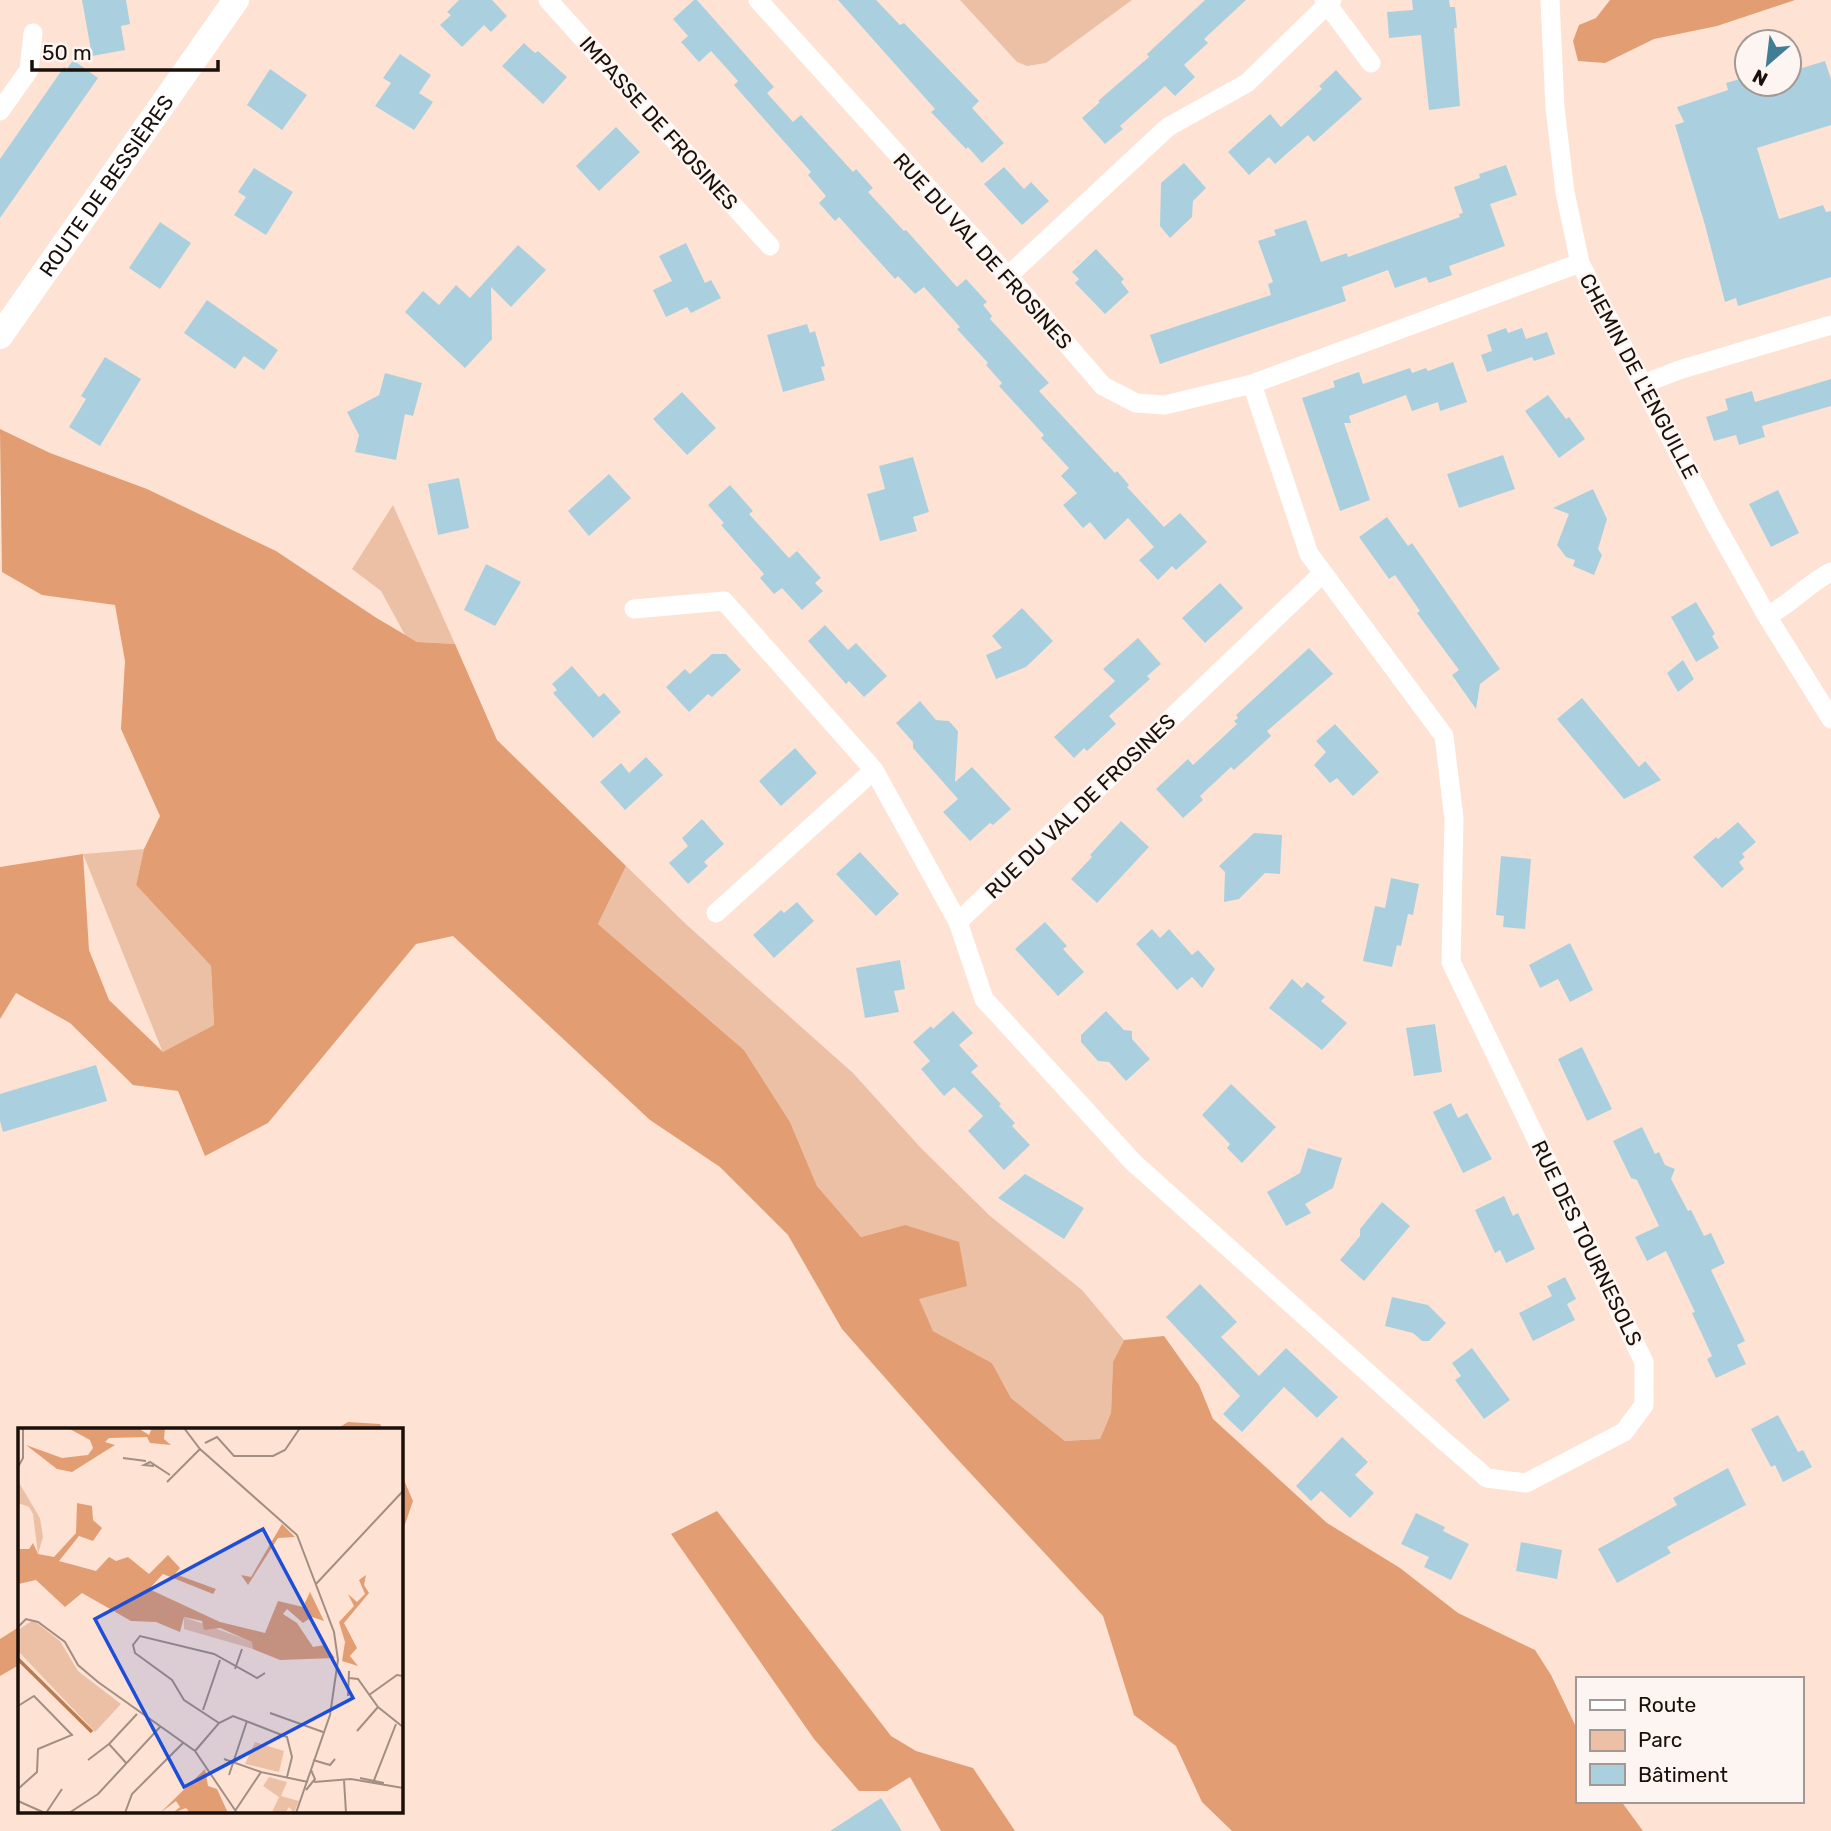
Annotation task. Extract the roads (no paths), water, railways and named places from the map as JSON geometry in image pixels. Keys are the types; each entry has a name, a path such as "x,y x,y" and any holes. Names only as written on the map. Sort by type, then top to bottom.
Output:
{"main road":[{"name":"ROUTE DE BESSIÈRES","path":"0,336 236,0"}],"street":[{"name":"IMPASSE DE FROSINES","path":"548,0 770,246"},
{"name":"RUE DU VAL DE FROSINES","path":"758,0 1008,276 1103,386 1136,403 1165,405 1252,384 1580,263"},
{"name":"CHEMIN DE L'ENGUILLE","path":"1550,0 1555,107 1565,192 1580,263 1714,522 1767,616 1831,719"},
{"path":"1008,276 1168,127 1247,83 1328,2 1371,63"},
{"path":"0,111 29,70 33,33"},
{"path":"1643,384 1679,370 1831,325"},
{"path":"1252,384 1309,554 1323,573"},
{"path":"1767,616 1781,609 1813,581 1831,572"},
{"name":"RUE DU VAL DE FROSINES","path":"958,922 1323,573"},
{"name":"RUE DES TOURNESOLS","path":"634,609 724,601 874,770 958,922 985,999 1133,1162 1487,1478 1526,1483 1624,1432 1644,1405 1644,1362 1451,962 1454,819 1444,736 1323,573"},
{"path":"716,914 874,770"}]}
